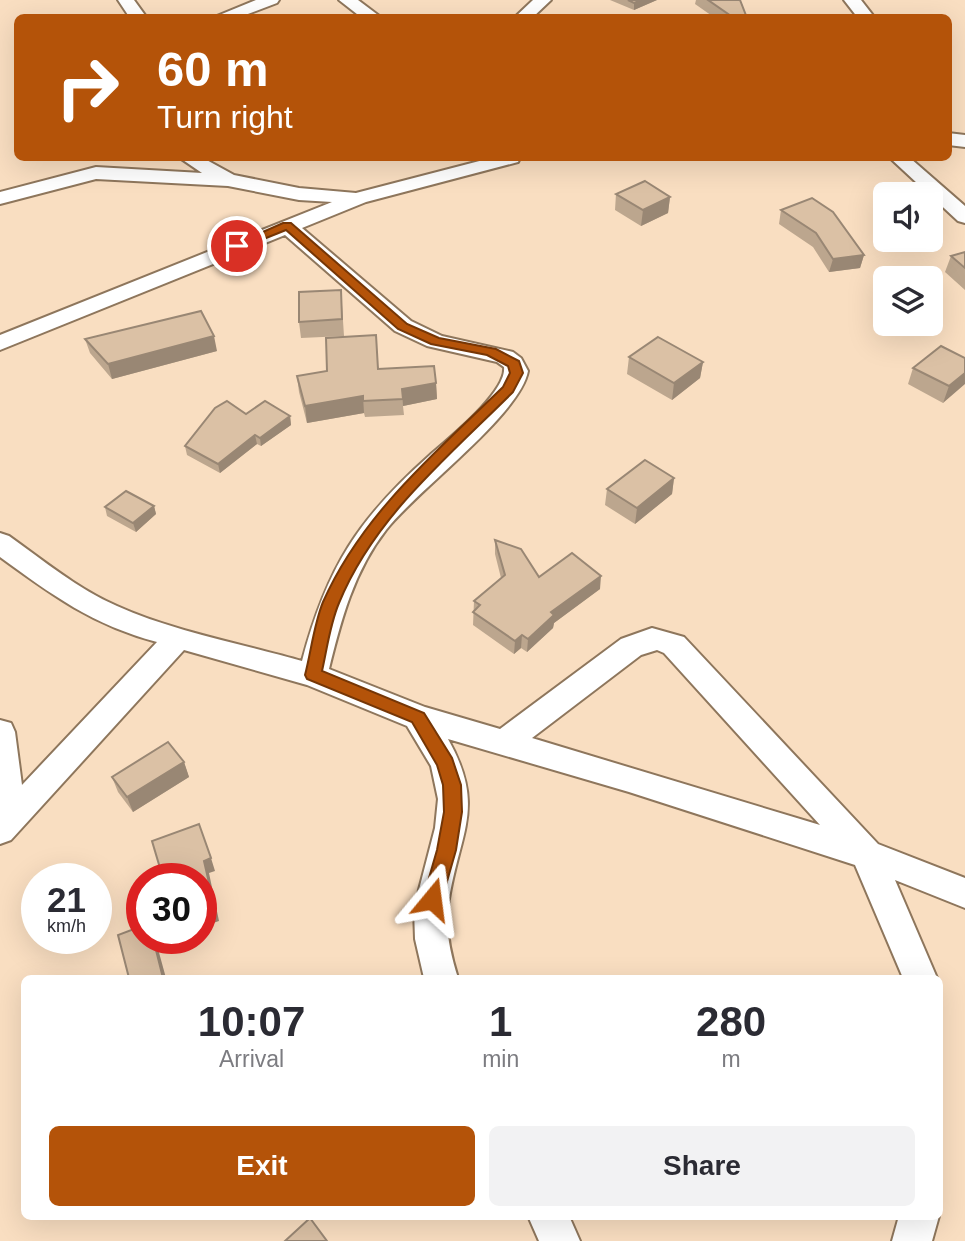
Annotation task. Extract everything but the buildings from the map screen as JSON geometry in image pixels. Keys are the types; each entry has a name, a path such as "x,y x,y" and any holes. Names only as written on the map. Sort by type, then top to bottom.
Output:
{"street":[{"path":"231,14 271,0"},
{"path":"347,0 367,14"},
{"path":"527,14 543,0"},
{"path":"852,0 864,14"},
{"path":"195,161 228,180"},
{"path":"0,343 359,198 499,161"},
{"path":"902,161 965,217"},
{"path":"0,198 96,173 228,180 299,194 359,198"},
{"path":"287,226 403,327 435,341 505,357 514,364 516,373 509,389 393,503 359,548 330,605 313,675"},
{"path":"0,543 77,598 108,614 313,675 418,718 867,854 965,893"},
{"path":"5,824 179,637"},
{"path":"505,743 631,647 656,638 674,645 867,854 919,975"},
{"path":"418,718 445,764 452,785 453,812 447,850 432,899 435,964 440,975"},
{"path":"0,732 5,824"},
{"path":"550,1220 560,1241"},
{"path":"912,1241 918,1220"}],"route":[{"path":"237,246 287,226 403,327 435,341 491,352 514,364 516,373 509,389 393,503 359,548 330,605 313,675 418,718 445,764 452,785 453,812 447,850 432,899"}]}
